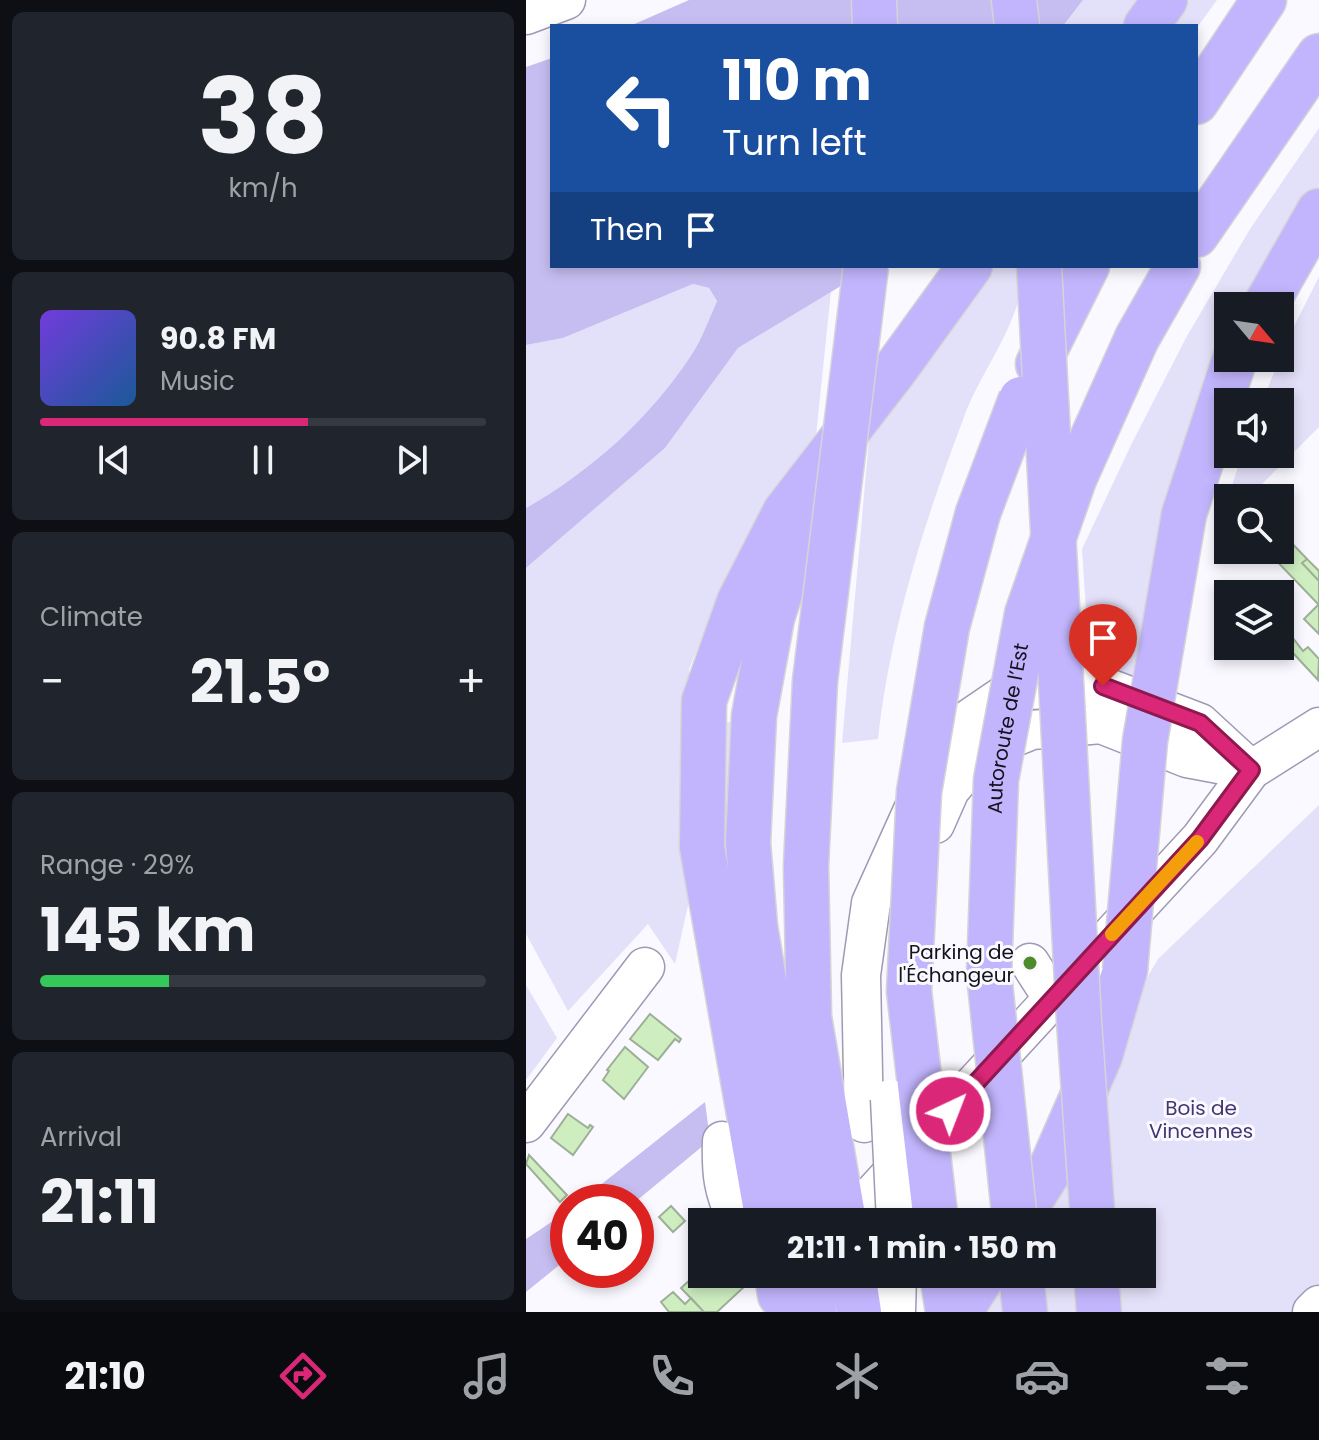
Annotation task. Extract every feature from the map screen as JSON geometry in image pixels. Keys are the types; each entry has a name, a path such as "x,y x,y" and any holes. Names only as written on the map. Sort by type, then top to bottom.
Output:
{"highway":[{"path":"874,0 875,24"},
{"path":"1014,0 1017,24"},
{"path":"1147,24 1165,0"},
{"path":"1198,99 1264,0"},
{"path":"1198,232 1319,56"},
{"path":"1273,292 1319,211"},
{"path":"843,1208 809,1017 806,866 815,681 866,268"},
{"path":"766,1208 702,847 704,701 739,602 785,512 969,268"},
{"path":"1039,268 1079,1021 1092,1208"},
{"path":"934,1208 909,991 919,792 947,627 978,513 1021,399 1086,268"},
{"name":"Autoroute de l’Est","path":"1014,1208 989,974 996,780 1027,614 1074,479 1137,338 1177,268"},
{"path":"802,1206 755,926 748,843 754,716 772,618 804,519 894,371"},
{"path":"1025,1208 1051,1168 1094,1070 1125,970 1145,741 1184,514 1230,372"},
{"path":"856,1288 862,1312"},
{"path":"944,1288 948,1312"},
{"path":"960,1312 975,1288"},
{"path":"1022,1288 1025,1312"},
{"path":"1097,1288 1099,1312"}],"street":[{"path":"526,15 566,0"},
{"path":"871,1208 886,983 894,920 950,790 985,749 1032,730 1101,724 1187,758 1251,770"},
{"path":"859,1208 1200,839 1251,770 1319,727"},
{"path":"1030,963 1053,999"},
{"path":"526,1123 645,967"},
{"path":"877,1111 894,1208"},
{"path":"722,1141 721,1173 731,1208"},
{"path":"862,1312 868,1288"},
{"path":"896,1312 897,1288"},
{"path":"1312,1312 1319,1305"}],"green space":[{"path":"1083,0 1140,0 1122,24 1065,24"},
{"path":"1189,0 1217,0 1198,26 1171,24"},
{"path":"1319,128 1319,186 1261,292 1214,292 1214,372 1224,372 1219,388 1214,388 1214,407 1139,682 1090,671 1082,549 1187,336 1250,229"},
{"path":"991,268 1022,268 1017,305 1010,324 964,417 923,535 900,616 878,739 842,743 869,439"},
{"path":"1319,277 1319,427 1294,452 1294,388 1268,388 1274,372 1294,372 1294,326"},
{"path":"693,284 709,288 717,301 694,350 674,380 617,442 573,478 526,508 526,345 563,338"},
{"path":"831,291 814,455 743,542 689,669 691,892 675,964 648,924 568,1011 526,934 526,568 665,448 738,348"},
{"path":"1238,468 1278,468 1262,484 1232,484"},
{"path":"736,722 729,863 710,859 712,723"},
{"name":"Bois de Vincennes","path":"1319,805 1319,1312 952,1312 966,1288 1156,1288 1156,1208 1012,1208 1158,959"},
{"path":"526,985 557,1038 526,1080"}],"shaded area":[{"path":"689,0 1083,0 1065,24 635,24"},
{"path":"550,59 550,268 871,268 738,348 665,448 526,568 526,508 596,460 656,402 690,357 717,301 709,288 693,284 563,338 526,345 526,67"},
{"path":"705,1102 710,1140 654,1186 602,1184"},
{"path":"550,1223 550,1273 526,1292 526,1239"}],"building":[{"path":"1294,546 1307,559 1302,563 1319,581 1319,605 1279,564 1294,564"},
{"path":"1307,559 1319,571 1319,581 1302,563"},
{"path":"1319,604 1319,634 1304,619"},
{"path":"1294,639 1303,651 1308,647 1319,659 1318,680 1294,654"},
{"path":"650,1014 681,1039 679,1042 675,1039 658,1060 630,1039"},
{"path":"625,1047 648,1067 624,1099 603,1080"},
{"path":"568,1114 588,1128 590,1125 593,1127 573,1155 551,1138"},
{"path":"529,1155 557,1184 550,1184 550,1191 526,1164"},
{"path":"671,1206 685,1221 673,1232 659,1217"},
{"path":"688,1282 688,1288 743,1288 717,1312 704,1312 681,1288"},
{"path":"673,1292 685,1304 691,1298 704,1312 669,1312 661,1302"}],"slow traffic":[{"path":"1112,934 1197,842"}],"place":[{"name":"Parking de l'Échangeur","path":"1030,963"}],"route":[{"path":"950,1111 1200,839 1251,770 1200,723 1103,686"}]}
